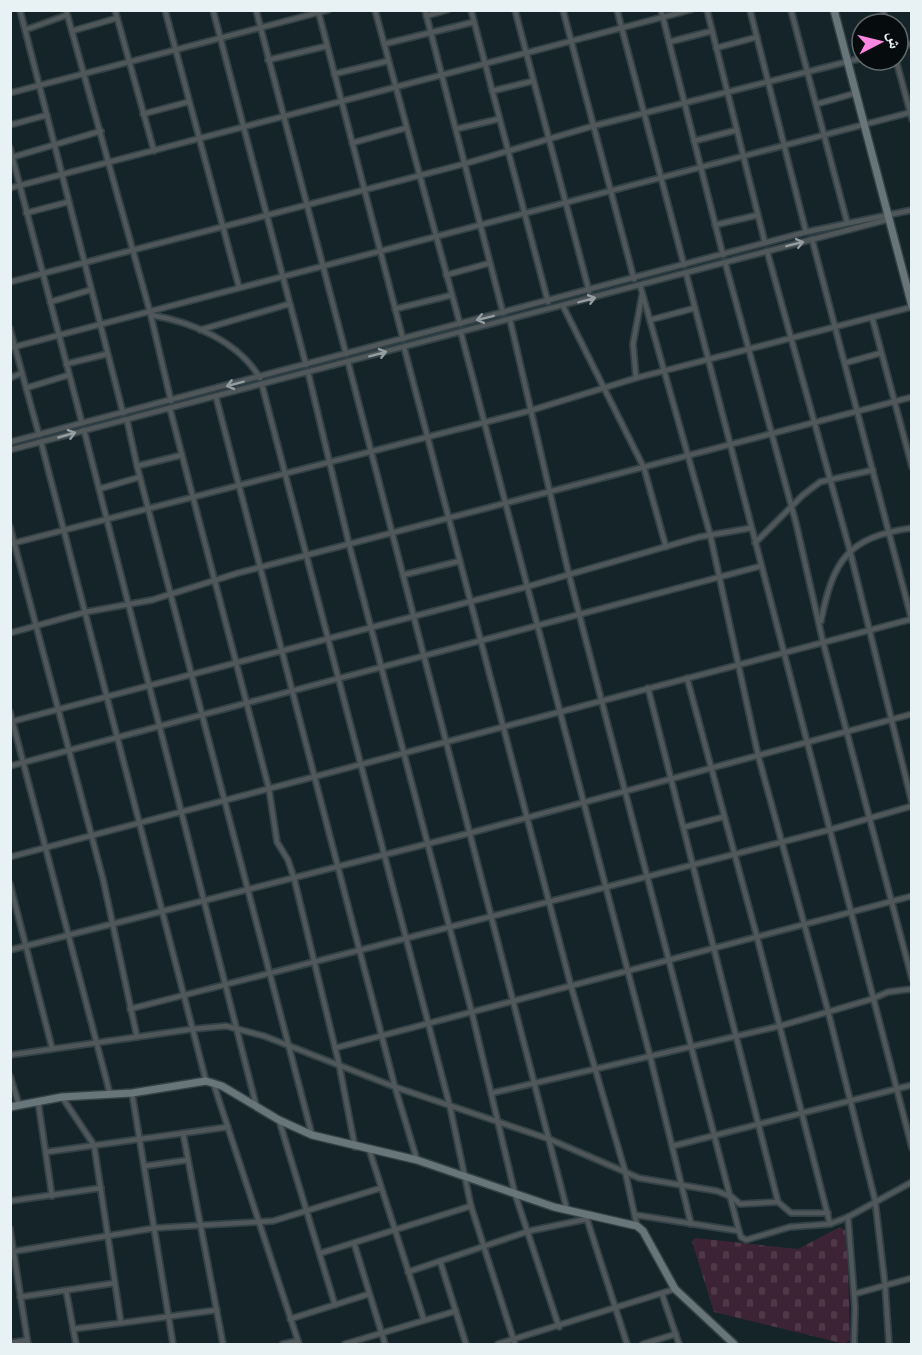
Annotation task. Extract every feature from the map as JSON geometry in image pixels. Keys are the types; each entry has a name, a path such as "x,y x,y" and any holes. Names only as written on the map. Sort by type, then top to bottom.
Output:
{"street":[{"path":"20,10 123,413"},
{"path":"115,10 154,151"},
{"path":"165,10 239,287"},
{"path":"213,10 306,365"},
{"path":"256,10 346,354"},
{"path":"10,93 328,10"},
{"path":"375,10 460,324"},
{"path":"447,10 425,13 503,313"},
{"path":"471,10 548,302"},
{"path":"516,10 589,291"},
{"path":"563,10 634,279"},
{"path":"617,10 684,265"},
{"path":"661,10 723,255"},
{"path":"10,188 110,164 690,10"},
{"path":"707,10 765,243"},
{"path":"750,10 806,232"},
{"path":"792,10 847,222"},
{"path":"13,543 529,411 636,378 912,307 834,10"},
{"path":"318,12 404,339"},
{"path":"25,30 66,13 151,313 171,401"},
{"path":"72,31 117,18"},
{"path":"384,44 474,22"},
{"path":"669,42 712,31"},
{"path":"716,48 757,37"},
{"path":"268,60 327,46"},
{"path":"334,74 388,61"},
{"path":"10,282 464,164 644,112 848,62"},
{"path":"899,72 912,119"},
{"path":"492,91 533,81"},
{"path":"903,86 912,84"},
{"path":"817,104 856,93"},
{"path":"144,114 188,102"},
{"path":"13,347 151,313 239,287 911,112"},
{"path":"10,125 47,115"},
{"path":"456,129 499,119"},
{"path":"352,143 406,128"},
{"path":"694,141 737,130"},
{"path":"13,157 101,131"},
{"path":"10,148 82,423"},
{"path":"26,213 68,202"},
{"path":"10,450 510,320 912,210"},
{"path":"715,225 758,215"},
{"path":"10,442 260,378 806,232 847,222 888,217"},
{"path":"10,856 911,620 812,239"},
{"path":"130,1009 829,830 912,804 850,551 767,251"},
{"path":"725,262 791,506 846,732 912,979"},
{"path":"446,275 490,263"},
{"path":"686,273 912,1148"},
{"path":"640,285 710,534 758,755 828,1011 875,1200 889,1344"},
{"path":"50,302 90,290"},
{"path":"396,309 452,295"},
{"path":"636,378 633,344 642,295"},
{"path":"200,330 290,304"},
{"path":"562,306 644,468 666,547"},
{"path":"650,320 695,308"},
{"path":"151,313 200,330 229,344 246,357 260,378"},
{"path":"872,317 912,467"},
{"path":"510,320 568,575 741,1237 746,1240 790,1227 830,1224 848,1217 875,1200 912,1182"},
{"path":"10,329 13,347 39,435"},
{"path":"460,333 650,1056 691,1224"},
{"path":"404,347 526,817 571,986 625,1171 637,1226"},
{"path":"845,363 882,353"},
{"path":"66,364 107,354"},
{"path":"348,362 567,1210"},
{"path":"308,372 349,544 472,1013 515,1194 559,1327"},
{"path":"10,378 22,373"},
{"path":"26,388 69,375"},
{"path":"262,385 359,766 450,1107 471,1206 514,1342"},
{"path":"216,397 361,951 394,1087 417,1160"},
{"path":"10,633 86,612 170,594 261,566 912,397"},
{"path":"170,409 269,789 277,842 294,878 339,1064 355,1147"},
{"path":"127,420 201,715 312,1135"},
{"path":"84,430 257,1109"},
{"path":"41,442 193,1029 260,1222 298,1343 284,1344"},
{"path":"137,466 182,455"},
{"path":"755,543 813,487 829,479 873,470"},
{"path":"99,489 140,477"},
{"path":"10,527 112,924 136,1037"},
{"path":"12,721 526,587 710,534 751,528"},
{"path":"820,625 830,580 850,551 889,531 912,528"},
{"path":"403,575 460,561"},
{"path":"10,766 761,566"},
{"path":"687,678 757,937 830,1224"},
{"path":"648,688 695,864 778,1202 791,1213 828,1213"},
{"path":"10,712 110,1094"},
{"path":"10,950 470,832 912,714"},
{"path":"685,827 723,818"},
{"path":"10,884 52,1048"},
{"path":"335,1048 912,896"},
{"path":"492,1093 780,1026 872,999 897,989 912,989"},
{"path":"10,1055 226,1026 287,1045 450,1107 549,1139 639,1178 709,1190 732,1197 740,1204 778,1202"},
{"path":"10,1076 19,1105"},
{"path":"10,1107 62,1097 132,1093 210,1081 257,1109 312,1135 417,1160 586,1216 637,1226 643,1231 675,1289 734,1344"},
{"path":"673,1146 912,1085"},
{"path":"132,1093 173,1344"},
{"path":"62,1097 94,1145 121,1323"},
{"path":"38,1101 52,1196"},
{"path":"279,1120 335,1305"},
{"path":"46,1152 228,1127"},
{"path":"183,1133 223,1344"},
{"path":"369,1149 424,1320"},
{"path":"145,1166 188,1160"},
{"path":"10,1202 101,1188"},
{"path":"12,1252 155,1228 200,1223 260,1222 307,1212 381,1188"},
{"path":"321,1253 471,1206"},
{"path":"636,1215 739,1231"},
{"path":"408,1272 529,1231 586,1216"},
{"path":"586,1216 627,1344"},
{"path":"848,1217 856,1343"},
{"path":"10,1229 28,1342 10,1343"},
{"path":"354,1243 385,1344"},
{"path":"440,1261 466,1344"},
{"path":"854,1294 912,1278"},
{"path":"20,1297 116,1283"},
{"path":"498,1344 514,1342 675,1289"},
{"path":"66,1290 76,1344"},
{"path":"290,1319 369,1294"},
{"path":"662,1294 679,1344"},
{"path":"73,1329 217,1310"},
{"path":"345,1344 456,1311"},
{"path":"643,1344 676,1334"}],"green space":[{"path":"840,1227 847,1232 850,1340 845,1344 714,1312 692,1242 695,1238 798,1249"}]}
